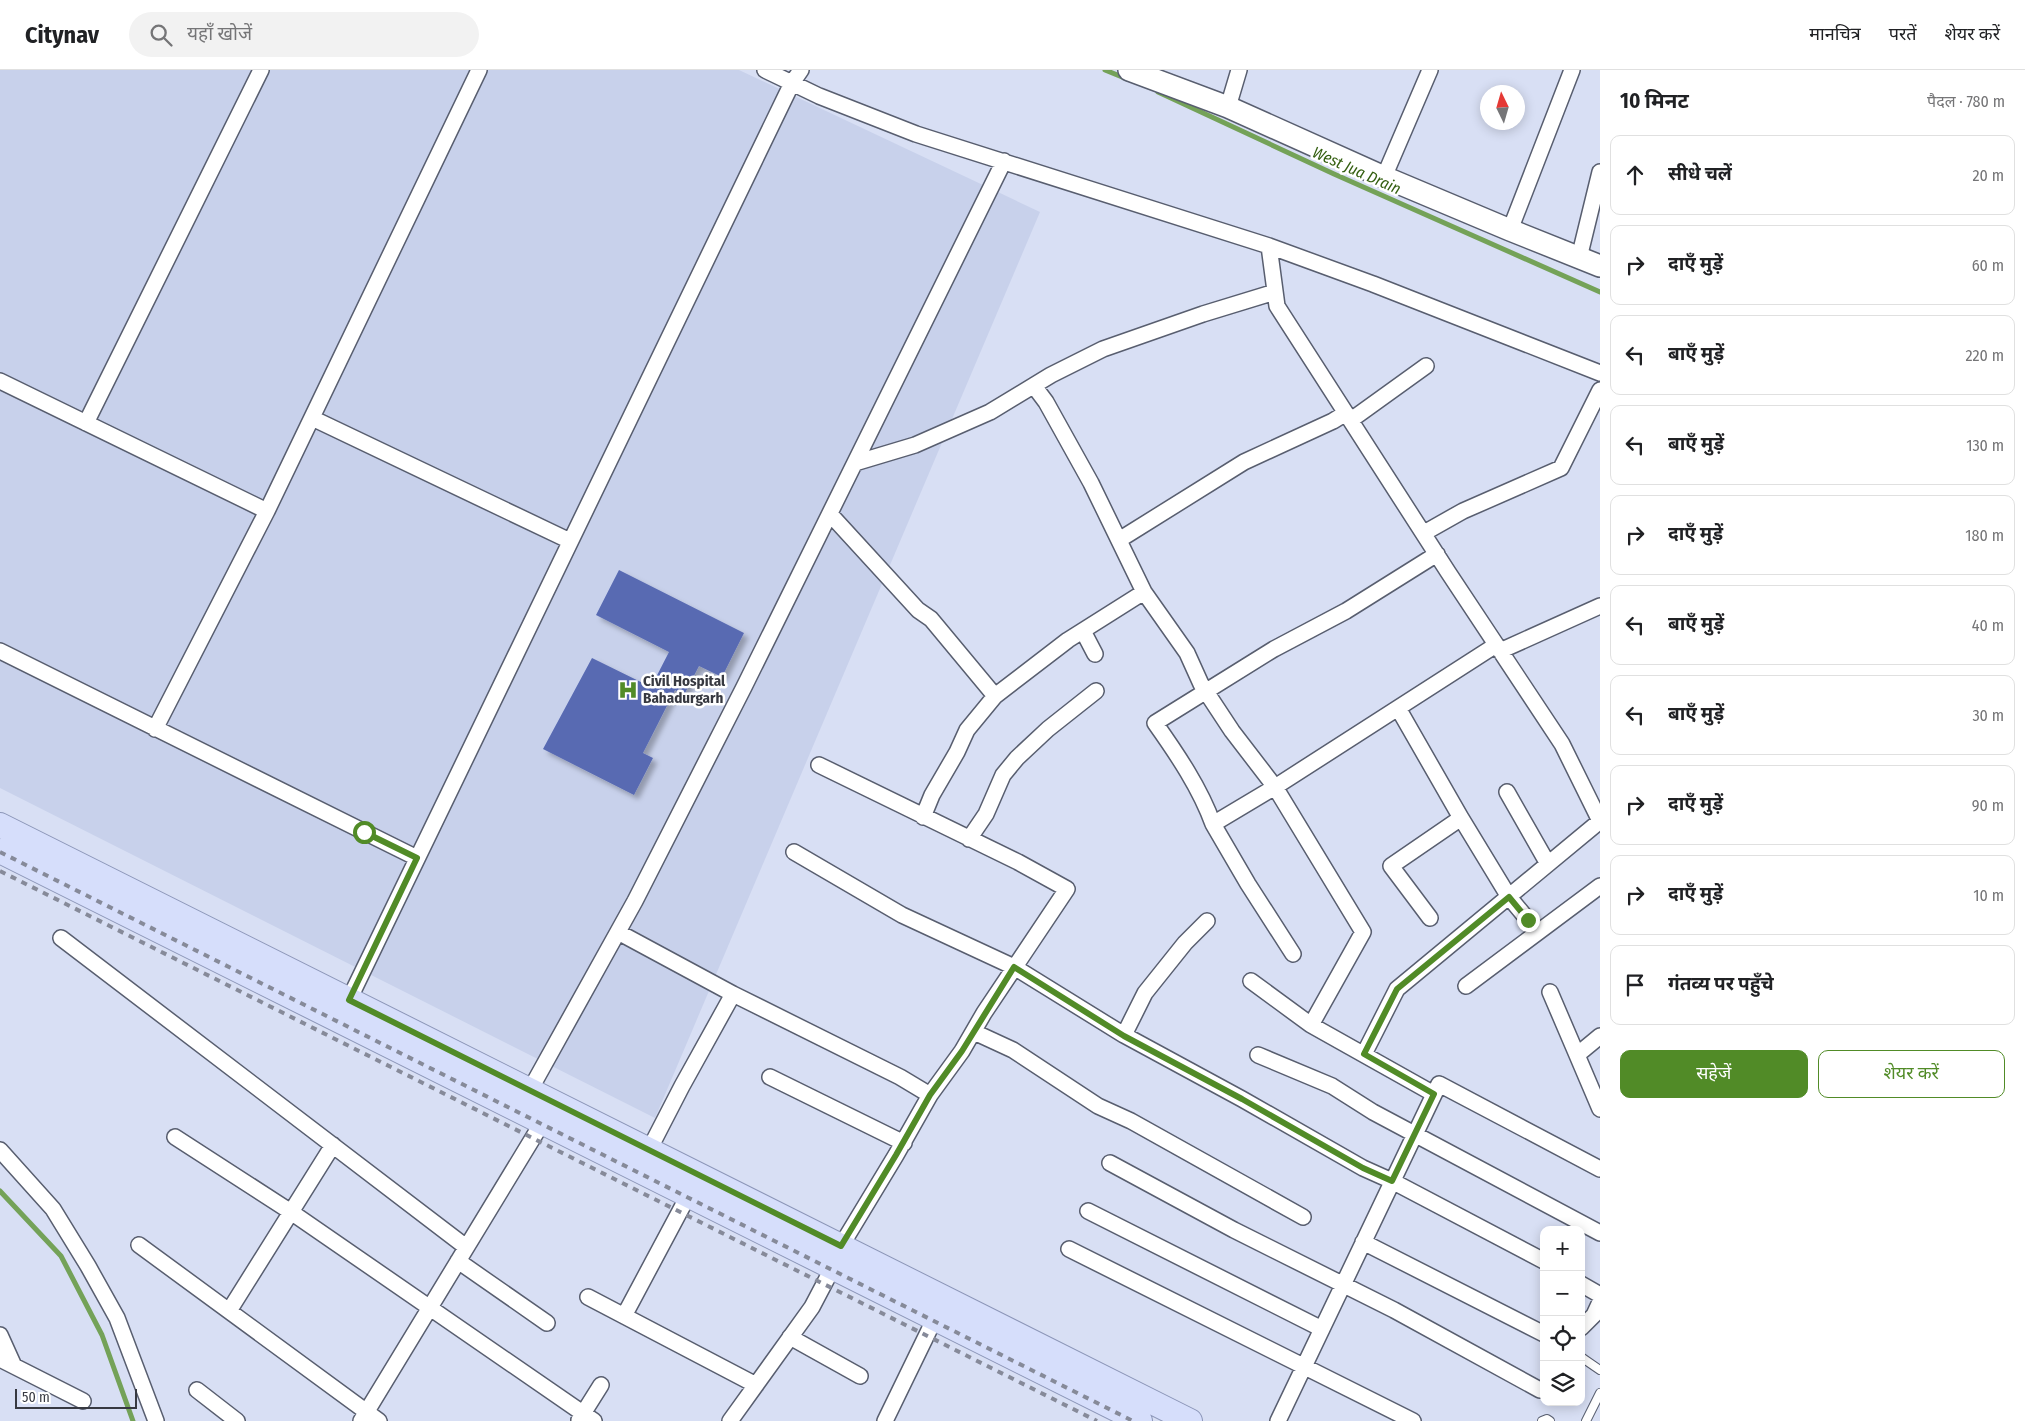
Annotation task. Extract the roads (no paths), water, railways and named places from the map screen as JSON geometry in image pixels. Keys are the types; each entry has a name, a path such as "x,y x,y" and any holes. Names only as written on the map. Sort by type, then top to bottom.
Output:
{"main road":[{"path":"1129,70 1172,79 1228,107 1384,177 1600,266"},
{"path":"0,825 344,1010 542,1123 1140,1421"},
{"path":"0,851 344,1010 530,1090 1190,1421"}],"street":[{"path":"86,423 262,70"},
{"path":"155,729 267,511 479,70"},
{"path":"765,70 819,96 916,134 1270,246 1373,284 1600,373"},
{"path":"344,1010 792,83 801,70"},
{"path":"1228,107 1239,70"},
{"path":"1384,177 1430,70"},
{"path":"1510,230 1572,70"},
{"path":"530,1090 618,932 749,678 1004,161"},
{"path":"1579,258 1600,172"},
{"path":"1270,246 1277,306 1562,744 1600,821 1397,989 1364,1054"},
{"path":"855,463 916,445 990,412 1103,349 1203,314 1276,292"},
{"path":"1119,540 1244,462 1333,421 1348,417 1426,366"},
{"path":"0,381 267,511"},
{"path":"1034,386 1046,402 1073,450 1144,592 1187,653 1205,691 1232,731 1275,787 1363,932 1311,1025"},
{"path":"1424,533 1463,511 1561,468 1600,390"},
{"path":"312,418 570,540"},
{"path":"830,514 918,610 931,619 995,696"},
{"path":"1292,954 1213,824 1207,808 1191,779 1155,723 1274,649 1346,611 1437,554"},
{"path":"923,817 932,795 957,752 967,730 995,696 1068,640 1144,592"},
{"path":"1213,824 1498,648 1600,606"},
{"path":"1083,631 1095,654"},
{"path":"0,651 417,858"},
{"path":"969,839 986,814 1003,775 1017,758 1048,728 1096,691"},
{"path":"1398,708 1509,897 1538,932"},
{"path":"730,1421 812,1307 833,1268 841,1246 904,1143 930,1095 962,1051 1066,888 923,817 893,800 819,765"},
{"path":"1507,792 1548,864"},
{"path":"1430,918 1391,866 1461,818"},
{"path":"794,852 902,915 1014,967 1124,1036 1242,1099 1363,1168 1392,1181 1540,1259"},
{"path":"1466,986 1600,886"},
{"path":"1124,1036 1145,993 1185,943 1207,921"},
{"path":"618,932 733,994 900,1077 930,1095"},
{"path":"61,938 466,1247"},
{"path":"1251,981 1311,1025 1434,1094"},
{"path":"1550,992 1600,1108"},
{"path":"649,1150 733,994"},
{"path":"974,1032 1013,1050 1098,1106 1131,1121 1303,1217"},
{"path":"1577,1055 1600,1036"},
{"path":"1258,1055 1332,1086 1373,1112 1600,1234"},
{"path":"770,1077 904,1143"},
{"path":"1278,1421 1439,1084 1600,1168"},
{"path":"363,1417 542,1123"},
{"path":"175,1137 291,1212 430,1307 585,1418 601,1385"},
{"path":"229,1311 333,1145"},
{"path":"0,1150 53,1209 88,1266 117,1318 156,1421"},
{"path":"1110,1163 1234,1230 1394,1310 1540,1390"},
{"path":"624,1316 688,1196"},
{"path":"1088,1211 1322,1329"},
{"path":"1363,1242 1540,1332"},
{"path":"139,1245 229,1311 363,1417 379,1421"},
{"path":"1069,1249 1413,1421"},
{"path":"458,1260 546,1324"},
{"path":"1585,1286 1600,1295"},
{"path":"588,1296 756,1385"},
{"path":"1585,1324 1594,1315 1600,1302"},
{"path":"885,1421 935,1318"},
{"path":"0,1335 14,1366"},
{"path":"790,1337 860,1376"},
{"path":"0,1359 83,1401"},
{"path":"197,1390 237,1421"}],"lane":[{"path":"1585,1360 1600,1370"},
{"path":"1586,1421 1600,1393"},
{"path":"1542,1421 1550,1421"}],"waterway":[{"name":"West Jua Drain","path":"1105,70 1127,79"},
{"name":"West Jua Drain","path":"1158,92 1334,174 1600,292"},
{"path":"0,1191 61,1256 102,1335 133,1421"}],"railway":[{"path":"0,852 1133,1421"},
{"path":"0,871 1097,1421"}],"place":[{"name":"Civil Hospital Bahadurgarh","path":"628,690"}]}
